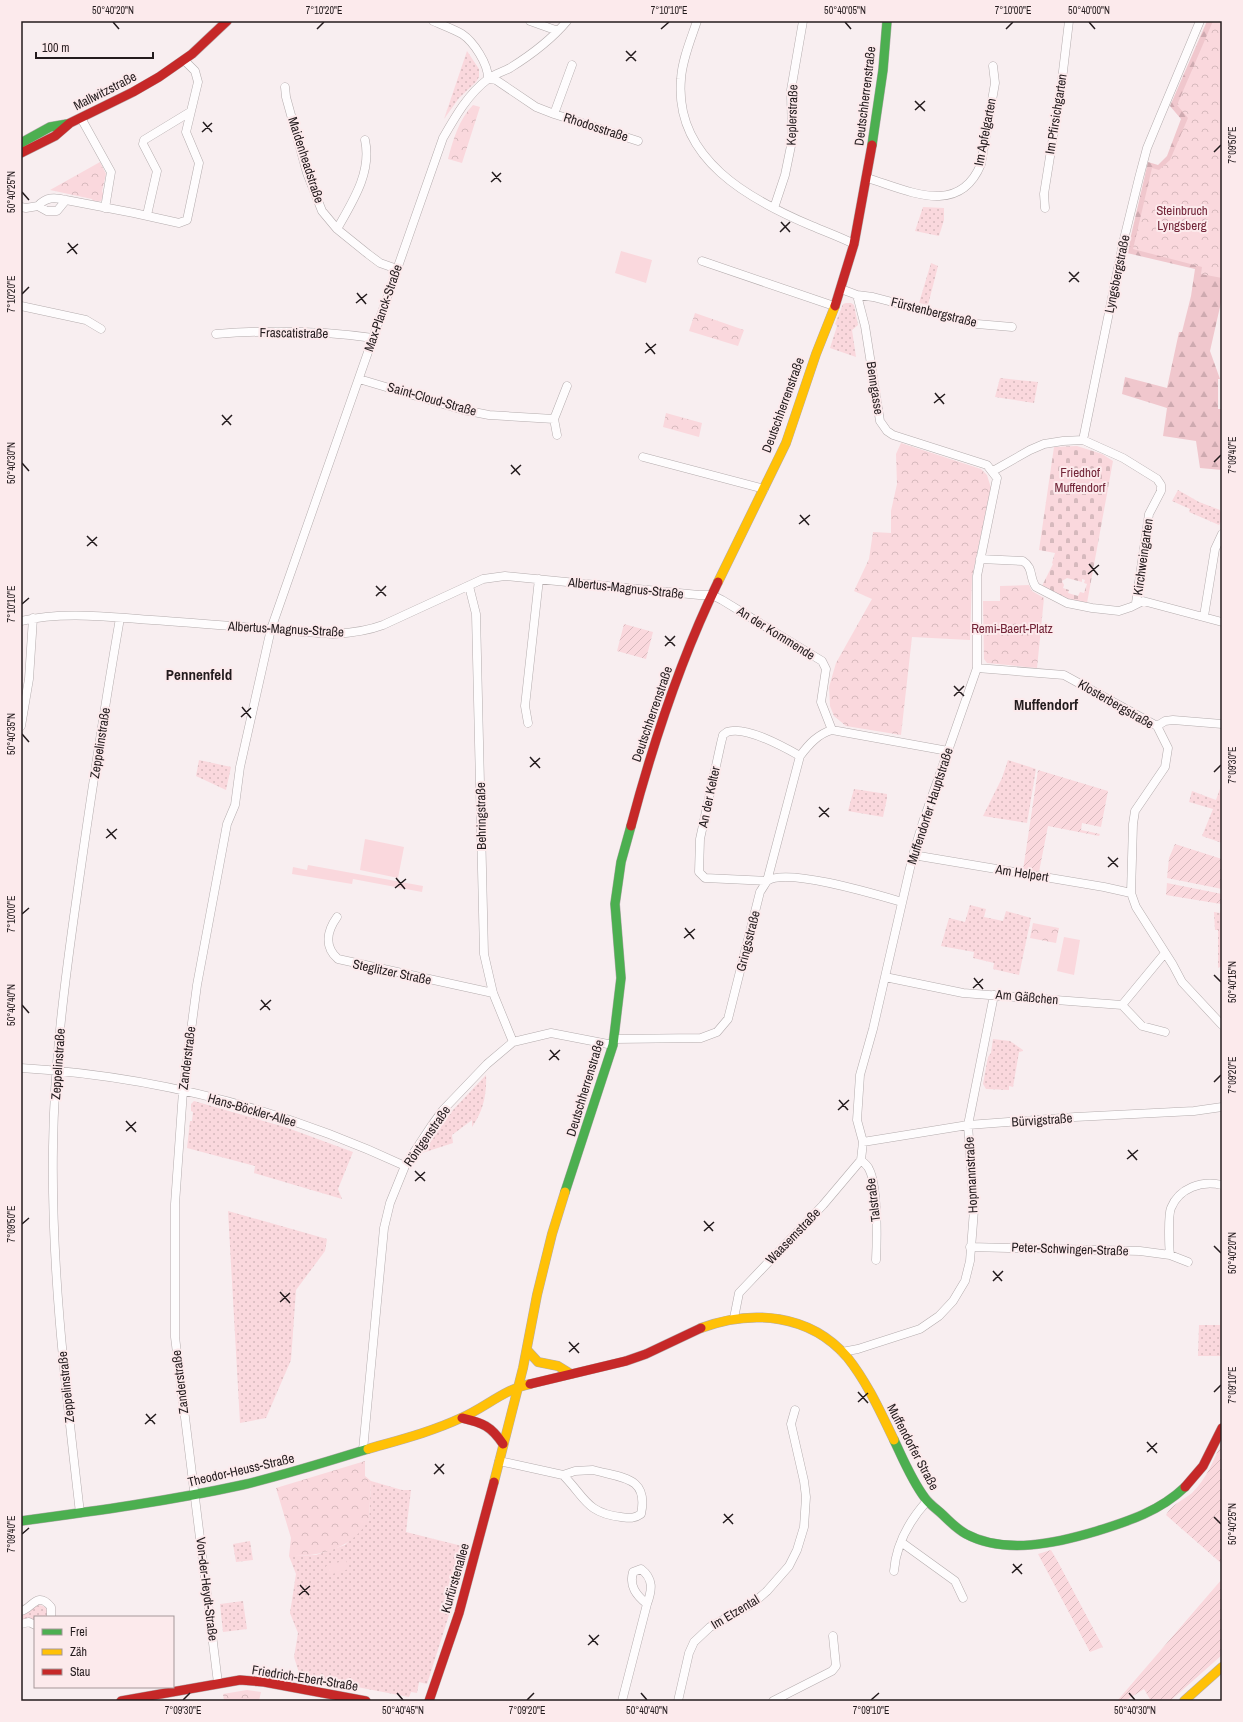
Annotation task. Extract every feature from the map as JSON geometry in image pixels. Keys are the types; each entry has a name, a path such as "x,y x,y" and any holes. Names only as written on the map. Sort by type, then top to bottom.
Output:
{"street":[{"name":"Mallwitzstraße","path":"21,143 50,127 70,123 81,118 159,77 184,60 208,40 227,21"},
{"path":"433,21 462,34 472,44 488,70 488,78"},
{"path":"530,21 558,31"},
{"name":"Max-Planck-Straße","path":"271,628 443,138 460,108 488,78 506,70 524,59 558,31 567,21"},
{"path":"697,21 681,80 681,98 685,119 690,134 702,153 722,175 744,191 774,208 854,244"},
{"name":"Keplerstraße","path":"774,208 785,175 792,141 791,90 803,21"},
{"name":"Deutschherrenstraße","path":"518,1387 527,1350 540,1281 552,1234 614,1042 621,978 615,904 621,862 646,769 659,729 701,617 786,443 840,289 854,244 867,178 883,70 887,21"},
{"name":"Im Pfirsichgarten","path":"1045,208 1044,194 1061,88 1068,21"},
{"name":"Lyngsbergstraße","path":"1083,440 1124,239 1139,178 1153,134 1200,21"},
{"path":"38,206 43,200 53,197 179,223 187,220 199,163 186,132 198,82 195,71 184,60"},
{"name":"Rhodosstraße","path":"554,114 572,65"},
{"name":"Im Apfelgarten","path":"867,178 929,196 945,196 952,194 969,183 977,174 981,164 995,83 993,66"},
{"name":"Rhodosstraße","path":"488,78 496,80 536,107 638,141"},
{"name":"Maidenheadstraße","path":"285,87 286,97 315,196 322,211 337,229 380,262 397,269"},
{"path":"147,216 157,171 143,144 144,140 190,112"},
{"path":"81,118 111,172 105,208"},
{"name":"Mallwitzstraße","path":"21,153 55,136 70,123"},
{"path":"337,229 354,199 362,180 367,152 365,140"},
{"path":"21,207 26,208 38,206 47,211 56,211 66,200"},
{"path":"702,261 834,306"},
{"path":"840,289 856,295"},
{"name":"Fürstenbergstraße","path":"856,295 873,297 977,324 1012,328"},
{"name":"Benngasse","path":"856,295 865,326 880,422 883,426 894,435 987,465 993,472"},
{"path":"21,306 86,320 101,329"},
{"name":"Frascatistraße","path":"216,334 241,332 344,334 373,338"},
{"name":"Saint-Cloud-Straße","path":"358,379 463,410 489,415 554,419"},
{"path":"557,435 554,419 567,386"},
{"path":"993,472 1030,450 1044,444 1083,440"},
{"name":"Kirchweingarten","path":"1083,440 1123,458 1157,480 1161,485 1162,491 1149,514 1136,603"},
{"path":"643,457 764,489"},
{"name":"Muffendorfer Hauptstraße","path":"863,1142 857,1120 860,1075 885,978 913,855 923,822 977,668 977,576 997,478 993,472"},
{"path":"1204,616 1215,549 1222,534"},
{"path":"980,559 1023,562 1031,569 1033,582 1036,586 1066,603 1119,611 1131,607 1143,600 1222,622"},
{"name":"Albertus-Magnus-Straße","path":"21,621 33,618 63,616 120,618 271,628 334,634 369,630 383,626 483,579 494,576 712,595"},
{"path":"528,723 525,706 539,580"},
{"name":"Behringstraße","path":"469,586 476,614 484,954 493,993 512,1042"},
{"name":"An der Kommende","path":"712,595 822,661 826,669 821,702 832,730"},
{"path":"21,726 29,679 33,618"},
{"name":"Zeppelinstraße","path":"80,1513 63,1360 55,1256 53,1145 57,1070 66,971 120,618"},
{"name":"Zanderstraße","path":"195,1495 175,1337 175,1204 183,1091 196,985 228,824 235,805 240,767 271,628"},
{"name":"Klosterbergstraße","path":"977,668 1064,675 1157,726 1168,748 1165,767 1135,811 1133,824 1131,893 1136,908 1182,982 1222,1025"},
{"path":"1157,726 1165,721 1173,720 1222,724"},
{"path":"800,756 807,746 823,732 832,730 948,752"},
{"name":"An der Kelter","path":"767,882 705,878 700,872 700,839 721,743 727,732 736,731 767,739 800,756"},
{"name":"Gringsstraße","path":"614,1042 701,1038 717,1032 728,1019 760,892 767,882 800,756"},
{"name":"Am Helpert","path":"913,855 1104,887 1131,893"},
{"path":"767,882 779,877 819,881 902,902"},
{"name":"Steglitzer Straße","path":"337,917 331,927 328,940 331,952 338,959 493,993"},
{"path":"1165,953 1122,1005 1142,1026 1165,1032"},
{"name":"Am Gäßchen","path":"885,978 963,992 1122,1005"},
{"name":"Hopmannstraße","path":"842,1352 858,1350 920,1329 939,1316 953,1301 965,1281 970,1261 974,1210 968,1125 994,995"},
{"name":"Röntgenstraße","path":"363,1450 384,1228 390,1203 405,1166 443,1110 487,1064 512,1042 551,1033 614,1042"},
{"name":"Hans-Böckler-Allee","path":"21,1068 57,1070 155,1085 183,1091 280,1116 350,1141 405,1166"},
{"name":"Bürvigstraße","path":"863,1142 968,1125 1187,1111 1222,1107"},
{"path":"861,1160 863,1142"},
{"name":"Talstraße","path":"861,1160 869,1168 872,1178 876,1216 876,1260"},
{"name":"Waasemstraße","path":"734,1318 739,1293 823,1205 861,1160"},
{"path":"1170,1255 1170,1209 1180,1194 1194,1186 1209,1183 1222,1186"},
{"name":"Peter-Schwingen-Straße","path":"970,1247 1111,1249 1170,1255 1188,1262"},
{"name":"Muffendorfer Straße","path":"518,1387 626,1361 660,1349 695,1329 711,1323 734,1318 754,1317 777,1319 804,1326 823,1336 842,1352 855,1367 871,1392 905,1463 927,1501 955,1527 977,1538 1001,1544 1028,1544 1050,1541 1122,1524 1152,1512 1181,1492 1191,1483 1203,1467 1215,1446 1222,1428"},
{"path":"527,1350 538,1362 558,1366 571,1374"},
{"name":"Theodor-Heuss-Straße","path":"21,1521 195,1495 257,1481 393,1442 462,1418 518,1387"},
{"name":"Kurfürstenallee","path":"428,1701 459,1613 518,1387"},
{"name":"Im Etzental","path":"678,1701 694,1642 710,1627 752,1604 768,1592 789,1566 797,1550 804,1527 806,1497 804,1481 791,1424 795,1410"},
{"path":"462,1418 491,1427 503,1444"},
{"path":"499,1461 563,1475 575,1486 589,1505 598,1512 634,1518 641,1514 644,1504 642,1492 637,1484 630,1480 593,1470 575,1471 563,1475"},
{"name":"Von-der-Heydt-Straße","path":"195,1495 218,1683"},
{"path":"894,1571 895,1558 901,1542 914,1515 927,1501"},
{"path":"901,1542 954,1581 962,1598"},
{"path":"21,1612 25,1611 33,1602 41,1600 46,1602 51,1607 52,1616"},
{"path":"622,1701 647,1604"},
{"path":"21,1624 29,1622 34,1624"},
{"path":"773,1701 832,1671 836,1666 833,1636"},
{"path":"1184,1701 1222,1667"},
{"name":"Friedrich-Ebert-Straße","path":"121,1701 240,1680 264,1682 366,1701"}],"green space":[{"path":"1207,21 1222,21 1222,298 1210,351 1220,379 1218,379 1218,409 1222,409 1222,470 1200,468 1196,441 1163,436 1167,408 1122,394 1125,377 1167,388 1179,332 1182,332 1191,296 1195,269 1127,253 1148,162 1158,165 1167,156 1181,119 1170,106"},
{"name":"Steinbruch Lyngsberg","path":"1213,21 1222,21 1222,278 1201,274 1202,267 1133,249 1152,168 1159,170 1170,160 1188,118 1177,105"},
{"path":"467,51 479,69 479,77 476,82 459,98 444,119"},
{"path":"473,105 480,107 462,163 448,159 454,137 460,123"},
{"path":"100,162 106,174 102,191 104,195 101,201 94,202 92,199 50,190"},
{"path":"923,207 944,208 944,220 939,236 915,231"},
{"path":"621,251 652,260 646,283 615,273"},
{"path":"931,263 938,266 928,305 919,303"},
{"path":"851,303 854,305 858,325 852,330 856,357 830,348 837,326 835,324 843,304"},
{"path":"695,313 744,330 738,346 689,331"},
{"path":"1000,378 1038,382 1034,403 995,397"},
{"path":"666,413 702,423 699,437 663,427"},
{"path":"901,443 981,469 987,475 991,488 972,577 970,640 912,637 901,735 846,726 834,716 830,706 829,687 836,663 872,599 854,591 869,559 873,532 891,533 891,511 897,484 896,454"},
{"name":"Friedhof Muffendorf","path":"1077,446 1102,454 1113,461 1087,603 1070,601 1042,586 1053,564 1055,553 1039,550 1054,447","holes":["1067,578 1082,582 1082,579 1085,580 1084,583 1087,584 1084,593 1080,592 1078,596 1068,593 1069,590 1063,588 1064,585 1062,581"]},
{"path":"1178,490 1199,502 1220,510 1222,520 1219,525 1189,512 1190,509 1172,501"},
{"name":"Remi-Baert-Platz","path":"1029,585 1032,591 1044,598 1037,668 987,663 984,659 983,601 1000,601 1000,586"},
{"path":"624,624 653,632 646,659 617,651"},
{"path":"199,760 231,767 226,790 196,776"},
{"path":"1008,760 1036,769 1027,823 983,816 1002,778"},
{"path":"1038,770 1108,791 1101,827 1082,823 1081,830 1100,834 1099,836 1048,826 1039,872 1023,870"},
{"path":"1222,783 1222,843 1202,836 1213,809 1189,802 1192,791 1216,800"},
{"path":"854,789 887,794 883,817 848,811"},
{"path":"365,839 404,847 398,878 360,870"},
{"path":"1175,844 1222,859 1222,889 1167,878 1169,858"},
{"path":"308,865 423,886 422,892 353,879 352,884 292,874 293,867 307,870"},
{"path":"1167,883 1222,894 1222,907 1221,904 1166,895"},
{"path":"970,905 986,909 984,917 1003,921 1006,911 1031,918 1019,975 993,969 994,963 973,958 974,952 941,946 949,918 965,922"},
{"path":"1221,907 1222,966 1218,968 1218,930 1215,930 1214,912 1220,913"},
{"path":"1033,923 1059,928 1056,943 1030,938"},
{"path":"1064,937 1080,940 1074,975 1057,971"},
{"path":"993,1039 1010,1041 1023,1050 1019,1052 1013,1087 1009,1086 1009,1090 986,1089 983,1084"},
{"path":"486,1075 484,1102 482,1109 472,1127 472,1120 452,1135 453,1143 422,1153 452,1111"},
{"path":"194,1101 285,1127 353,1152 338,1189 342,1199 254,1173 255,1166 187,1148 190,1121 192,1121 193,1112 191,1111 191,1104"},
{"path":"228,1211 327,1239 325,1251 296,1290 291,1360 266,1418 240,1423"},
{"path":"1222,1288 1222,1356 1198,1356 1199,1325 1220,1325"},
{"path":"1222,1441 1222,1564 1166,1515 1174,1505 1192,1493 1202,1481 1210,1468"},
{"path":"365,1461 365,1476 371,1481 369,1520 361,1530 344,1545 323,1553 289,1556 291,1538 276,1488"},
{"path":"371,1481 402,1490 411,1490 406,1532 466,1547 463,1571 427,1684 419,1682 417,1693 411,1692 409,1697 300,1676 294,1657 298,1633 290,1613 296,1574 289,1556 316,1555 345,1545 369,1520"},
{"path":"250,1541 253,1560 236,1562 233,1544"},
{"path":"1051,1550 1103,1647 1090,1652 1038,1554"},
{"path":"346,1560 349,1569 329,1575 326,1566"},
{"path":"1222,1579 1222,1655 1170,1701 1151,1701 1144,1689 1125,1701 1117,1701"},
{"path":"243,1601 247,1629 223,1632 220,1604"},
{"path":"39,1605 44,1606 48,1616 34,1616 34,1621 21,1620 21,1615"},
{"path":"247,1690 261,1692 259,1701 224,1701 223,1694"}],"traffic: fast":[{"path":"872,145 883,70 887,21"},
{"path":"21,143 50,127 67,124"},
{"path":"565,1192 613,1045 621,978 615,904 621,862 631,826"},
{"path":"894,1440 912,1477 929,1503 966,1534 997,1544 1031,1545 1048,1543 1097,1531 1155,1509 1185,1487"},
{"path":"21,1521 215,1491 274,1477 368,1449"}],"traffic: slow":[{"path":"718,582 786,443 816,354 835,306"},
{"path":"494,1482 523,1368 537,1295 552,1234 565,1192"},
{"path":"701,1328 740,1318 760,1317 779,1319 798,1324 816,1332 832,1343 847,1357 861,1376 894,1440"},
{"path":"527,1350 538,1362 558,1366 571,1374"},
{"path":"368,1449 450,1423 470,1414 503,1394 521,1386 530,1384"},
{"path":"1184,1701 1222,1667"}],"traffic: jam":[{"path":"21,153 55,136 70,123 133,92 159,77 192,54 227,21"},
{"path":"835,306 854,244 872,145"},
{"path":"631,826 668,702 691,641 718,582"},
{"path":"530,1384 626,1361 646,1354 701,1328"},
{"path":"462,1418 486,1426 499,1438 503,1444"},
{"path":"1185,1487 1203,1466 1222,1428"},
{"path":"429,1701 459,1613 494,1482"},
{"path":"121,1701 240,1680 264,1682 366,1701"}],"district":[{"name":"Pennenfeld","path":"199,674"},
{"name":"Muffendorf","path":"1046,704"}]}
